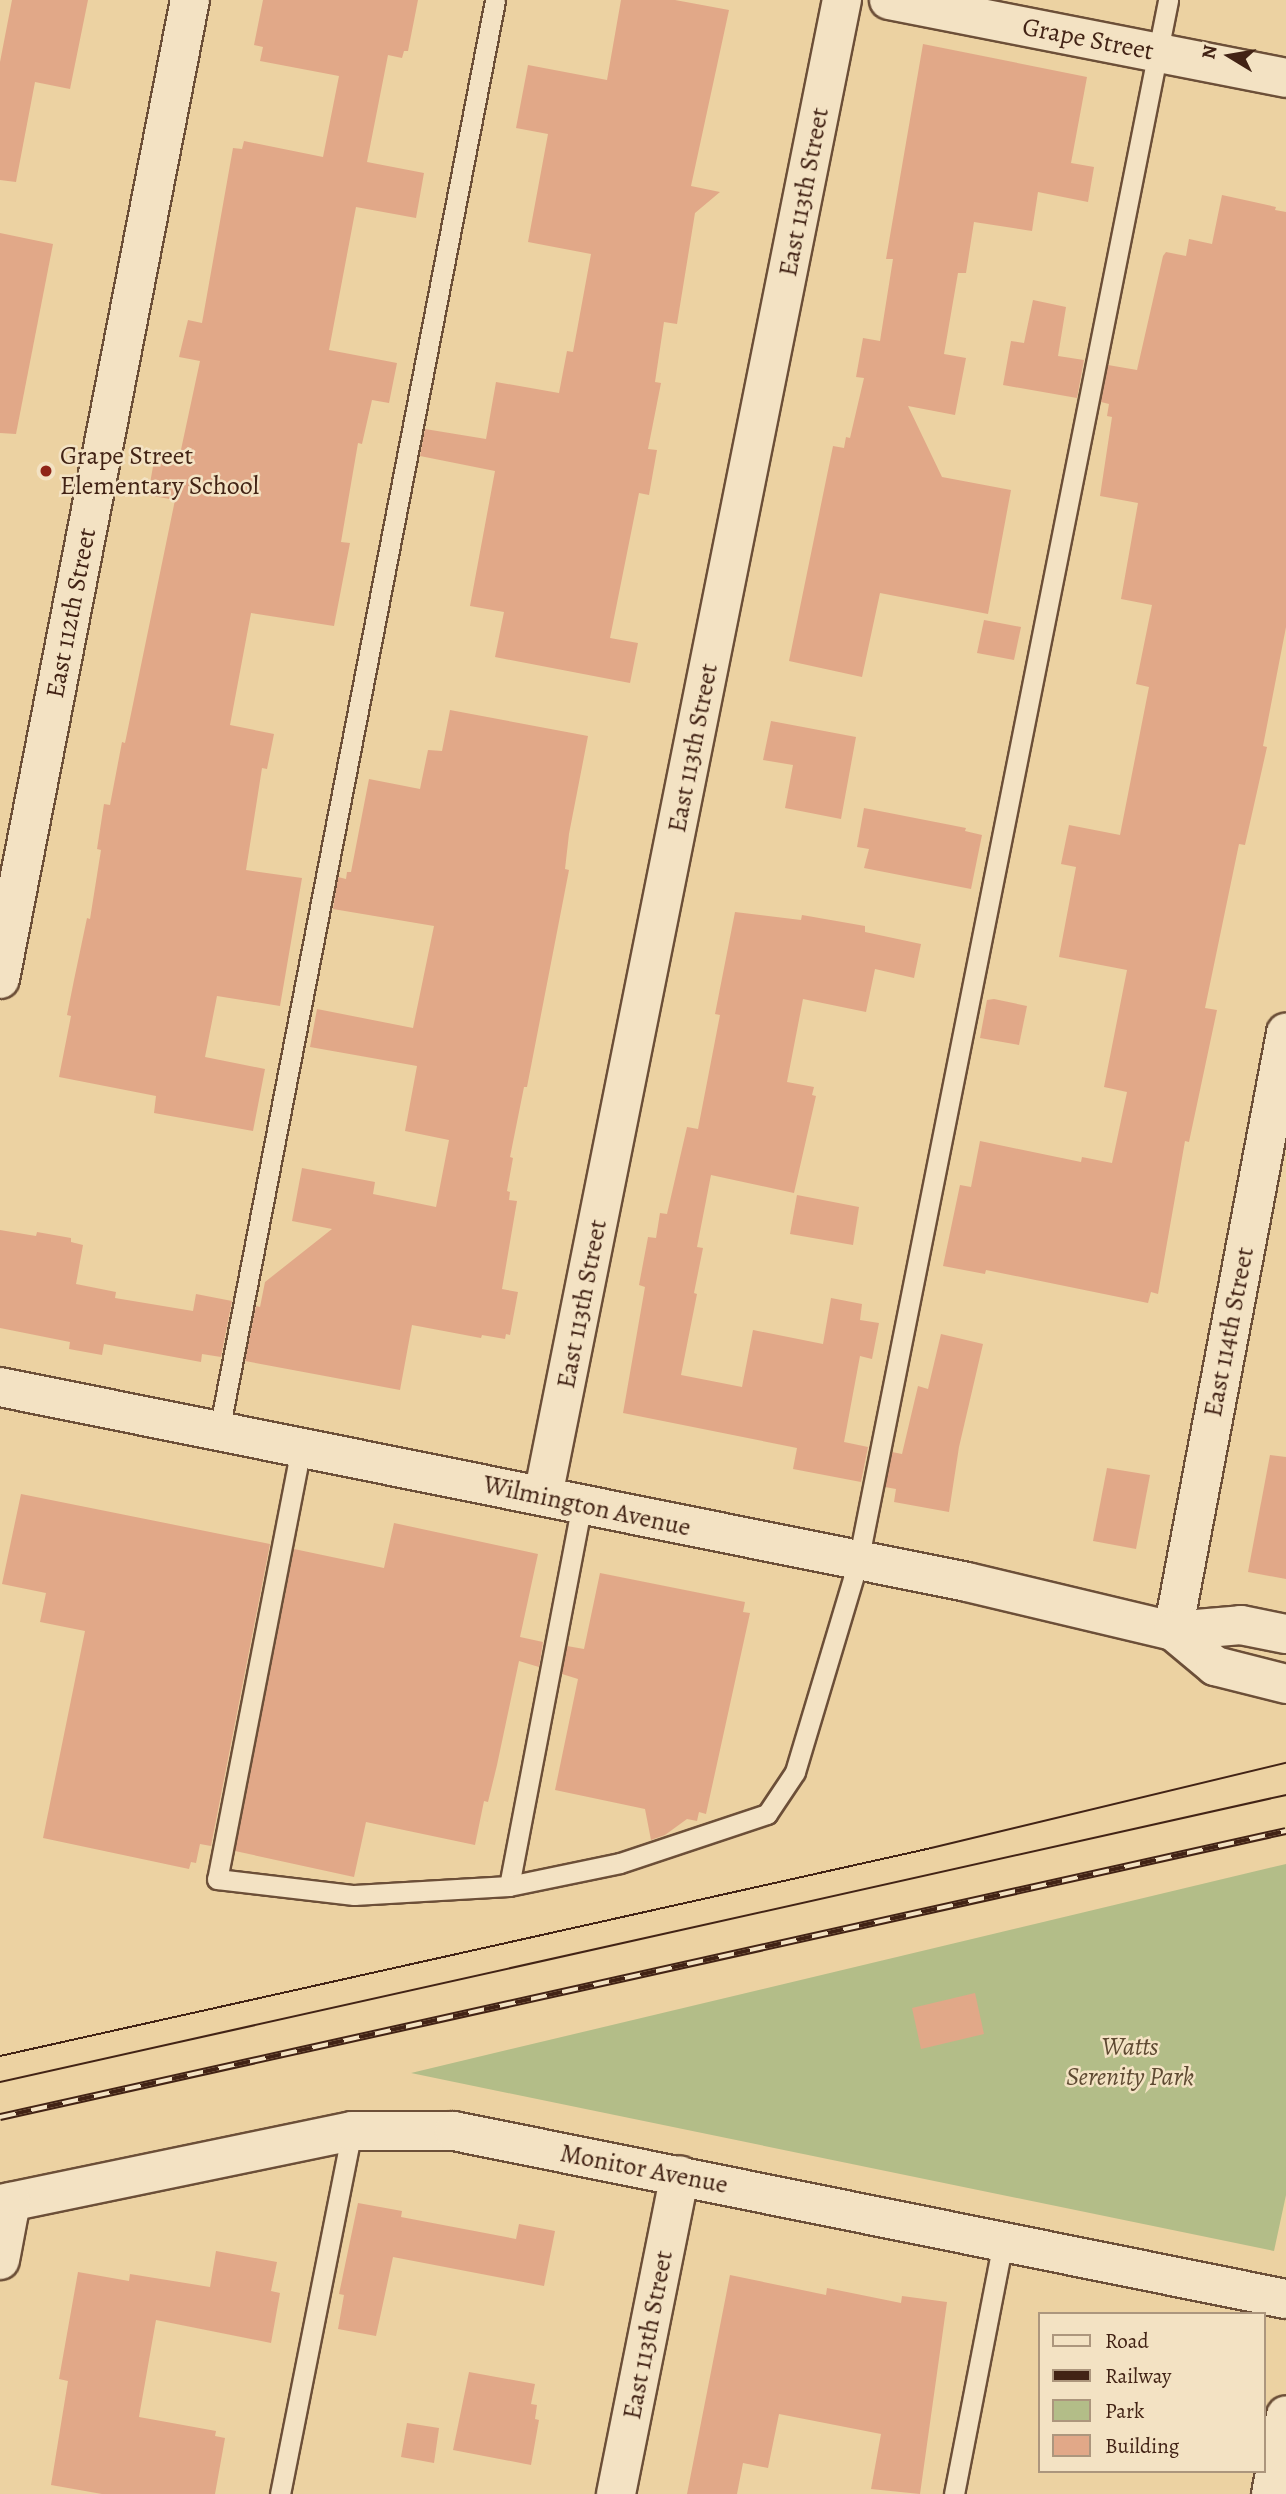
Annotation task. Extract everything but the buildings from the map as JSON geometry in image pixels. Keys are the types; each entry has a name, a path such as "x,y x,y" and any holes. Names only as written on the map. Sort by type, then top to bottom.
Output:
{"street":[{"name":"East 112th Street","path":"0,979 190,0"},
{"name":"East 113th Street","path":"543,1496 842,0"},
{"name":"Grape Street","path":"890,0 1286,78"},
{"name":"East 114th Street","path":"1173,1631 1276,1140 1286,1033"},
{"name":"Wilmington Avenue","path":"0,1387 967,1582 1173,1631 1241,1625 1286,1633"},
{"name":"Wilmington Avenue","path":"1173,1631 1215,1666 1286,1684"},
{"path":"1215,1666 1240,1650 1286,1659"},
{"name":"Monitor Avenue","path":"6,2203 352,2131 454,2131 1286,2299"},
{"name":"East 113th Street","path":"616,2494 680,2175"},
{"path":"0,2260 6,2203"},
{"path":"1271,2494 1286,2415"}],"lane":[{"path":"219,1431 495,0"},
{"path":"302,1448 217,1879 354,1895 509,1886 620,1863 767,1814 795,1772 858,1562 1168,0"},
{"path":"509,1886 582,1505"},
{"path":"280,2494 352,2131"},
{"path":"954,2494 1003,2243"}],"green space":[{"name":"Watts Serenity Park","path":"1286,1864 1286,2195 1274,2251 411,2073"}],"tram line":[{"path":"0,2056 931,1848 1286,1763"},
{"path":"0,2082 1286,1795"}],"railway":[{"path":"0,2117 1286,1831"}],"place":[{"name":"Grape Street Elementary School","path":"46,471"}]}
